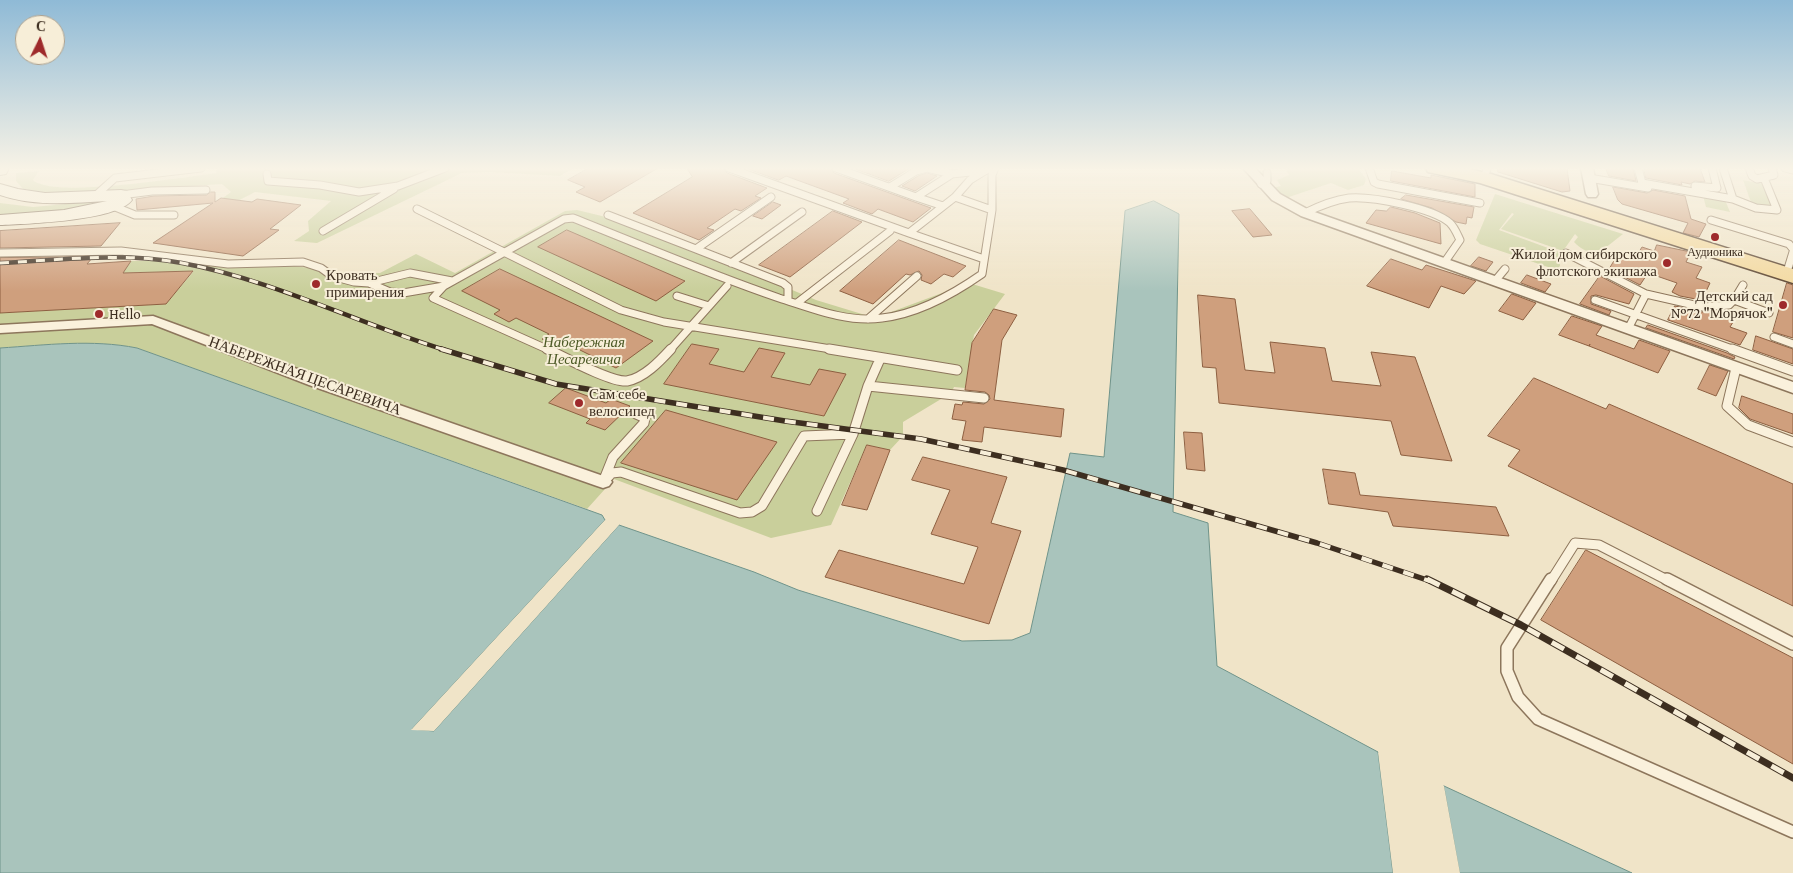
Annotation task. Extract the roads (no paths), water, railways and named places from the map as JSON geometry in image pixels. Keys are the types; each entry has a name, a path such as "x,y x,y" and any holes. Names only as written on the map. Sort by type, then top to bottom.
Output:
{"main road":[{"path":"0,220 81,212 91,209"},
{"path":"1589,209 1789,276"}],"street":[{"path":"1297,209 1793,388"},
{"name":"НАБЕРЕЖНАЯ ЦЕСАРЕВИЧА","path":"0,329 153,320 314,381 603,482"}],"lane":[{"path":"128,209 135,214 174,215"},
{"path":"323,231 360,209"},
{"path":"417,209 621,310 664,322 880,359 957,370"},
{"path":"696,249 753,209"},
{"path":"844,209 984,259"},
{"path":"909,232 939,209"},
{"path":"727,286 660,361 647,371 626,381 611,378 433,298 444,286 452,281 564,219 573,218 796,303 868,320 905,313 949,295 982,274 992,210 989,209"},
{"path":"1305,213 1318,209"},
{"path":"1413,209 1448,221 1456,230 1460,240 1444,263"},
{"path":"1764,209 1776,209"},
{"path":"731,263 802,212"},
{"path":"608,216 696,249 788,287 788,300"},
{"path":"1711,220 1789,244 1793,251 1789,276"},
{"path":"796,303 890,231"},
{"path":"0,253 121,251 228,264 303,262 321,268 332,276 354,282 368,283 390,292 404,293 444,286"},
{"path":"1566,253 1646,294 1703,307 1729,305 1743,285"},
{"path":"1495,281 1506,269"},
{"path":"368,283 410,271 423,272 452,281"},
{"path":"868,320 916,276"},
{"path":"1628,329 1646,294"},
{"path":"677,296 709,306"},
{"path":"1596,300 1793,371"},
{"path":"1734,300 1769,313"},
{"path":"1774,337 1793,344"},
{"path":"818,511 853,434 868,386 880,359"},
{"path":"1736,368 1727,406 1733,415 1746,424 1793,442"},
{"path":"868,386 951,393 984,398"},
{"path":"603,482 604,468 644,423 645,418 636,414"},
{"path":"603,482 612,473 621,472 740,513 752,512 762,506 804,436 853,434"},
{"path":"1793,644 1599,545 1574,543 1507,648 1507,671 1518,697 1538,719 1793,832"}],"water":[{"path":"1132,209 1169,209 1179,214 1173,512 1208,523 1217,666 1378,752 1393,873 0,873 0,348 86,343 137,348 602,515 605,520 412,729 434,731 619,525 754,572 798,590 962,641 1012,640 1030,633 1070,453 1104,457 1125,211"},
{"path":"1444,786 1632,873 1460,873"}],"railway":[{"path":"0,263 114,257 182,263 249,280 445,350"},
{"path":"441,349 556,384 785,421 921,439 1063,470 1317,543 1430,581"},
{"path":"1427,579 1521,625 1793,778"}],"place":[{"name":"Аудионика","path":"1715,237"},
{"name":"Жилой дом сибирского флотского экипажа","path":"1667,263"},
{"name":"Кровать примирения","path":"316,284"},
{"name":"Детский сад №72 \"Морячок\"","path":"1783,305"},
{"name":"Hello","path":"99,314"},
{"name":"Сам себе велосипед","path":"579,403"}],"park label":[{"name":"Набережная Цесаревича","path":"584,350"}]}
